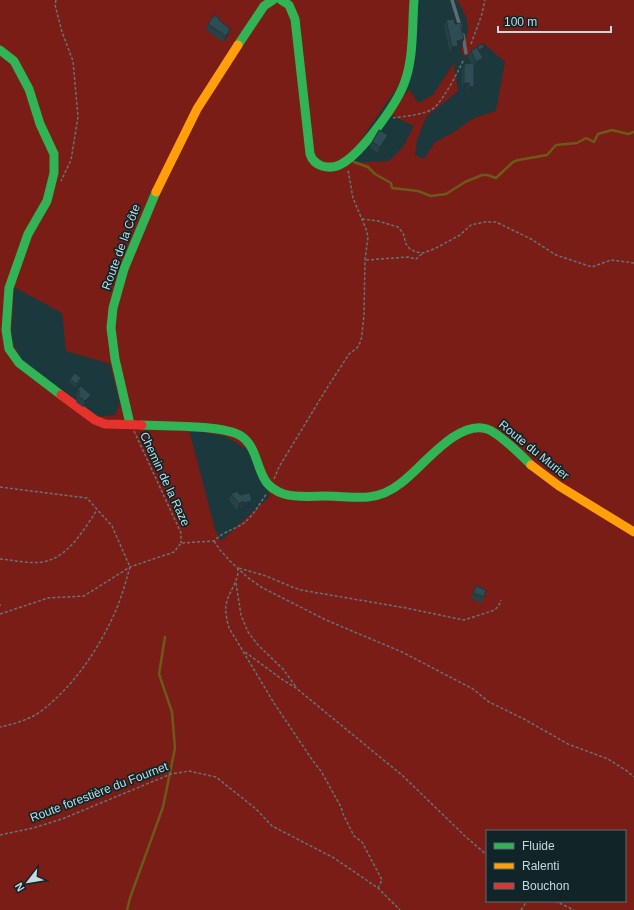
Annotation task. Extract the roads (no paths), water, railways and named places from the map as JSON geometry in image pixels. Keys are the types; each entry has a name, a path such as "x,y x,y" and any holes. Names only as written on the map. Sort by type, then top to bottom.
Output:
{"street":[{"name":"Route de la Côte","path":"130,424 115,360 111,328 113,308 124,269 152,200 197,109 254,20 264,6 273,0"},
{"path":"283,0 292,7 295,19 310,156 321,166 327,167 338,166 354,155 399,94 405,82 409,59 414,0"},
{"path":"0,50 14,61 29,89 40,124 54,154 54,173 47,201 28,234 9,288 6,330 9,349 18,363 95,420 105,424 130,424"},
{"name":"Route du Murier","path":"130,424 210,428 225,430 240,435 251,445 265,480 271,487 282,494 298,497 360,497 378,496 386,493 398,486 422,462 453,438 470,428 479,427 488,429 496,434 534,467 559,486 634,532"}],"lane":[{"path":"452,0 462,30 466,53"}],"waterway":[{"path":"354,162 368,167 375,174 391,183 392,188 418,191 431,196 446,194 465,182 482,175 496,178 513,162 547,155 556,145 577,143 586,138 594,142 598,134 612,130 628,134 634,132"},
{"path":"127,910 163,807 175,748 172,712 159,674 165,637"}]}
